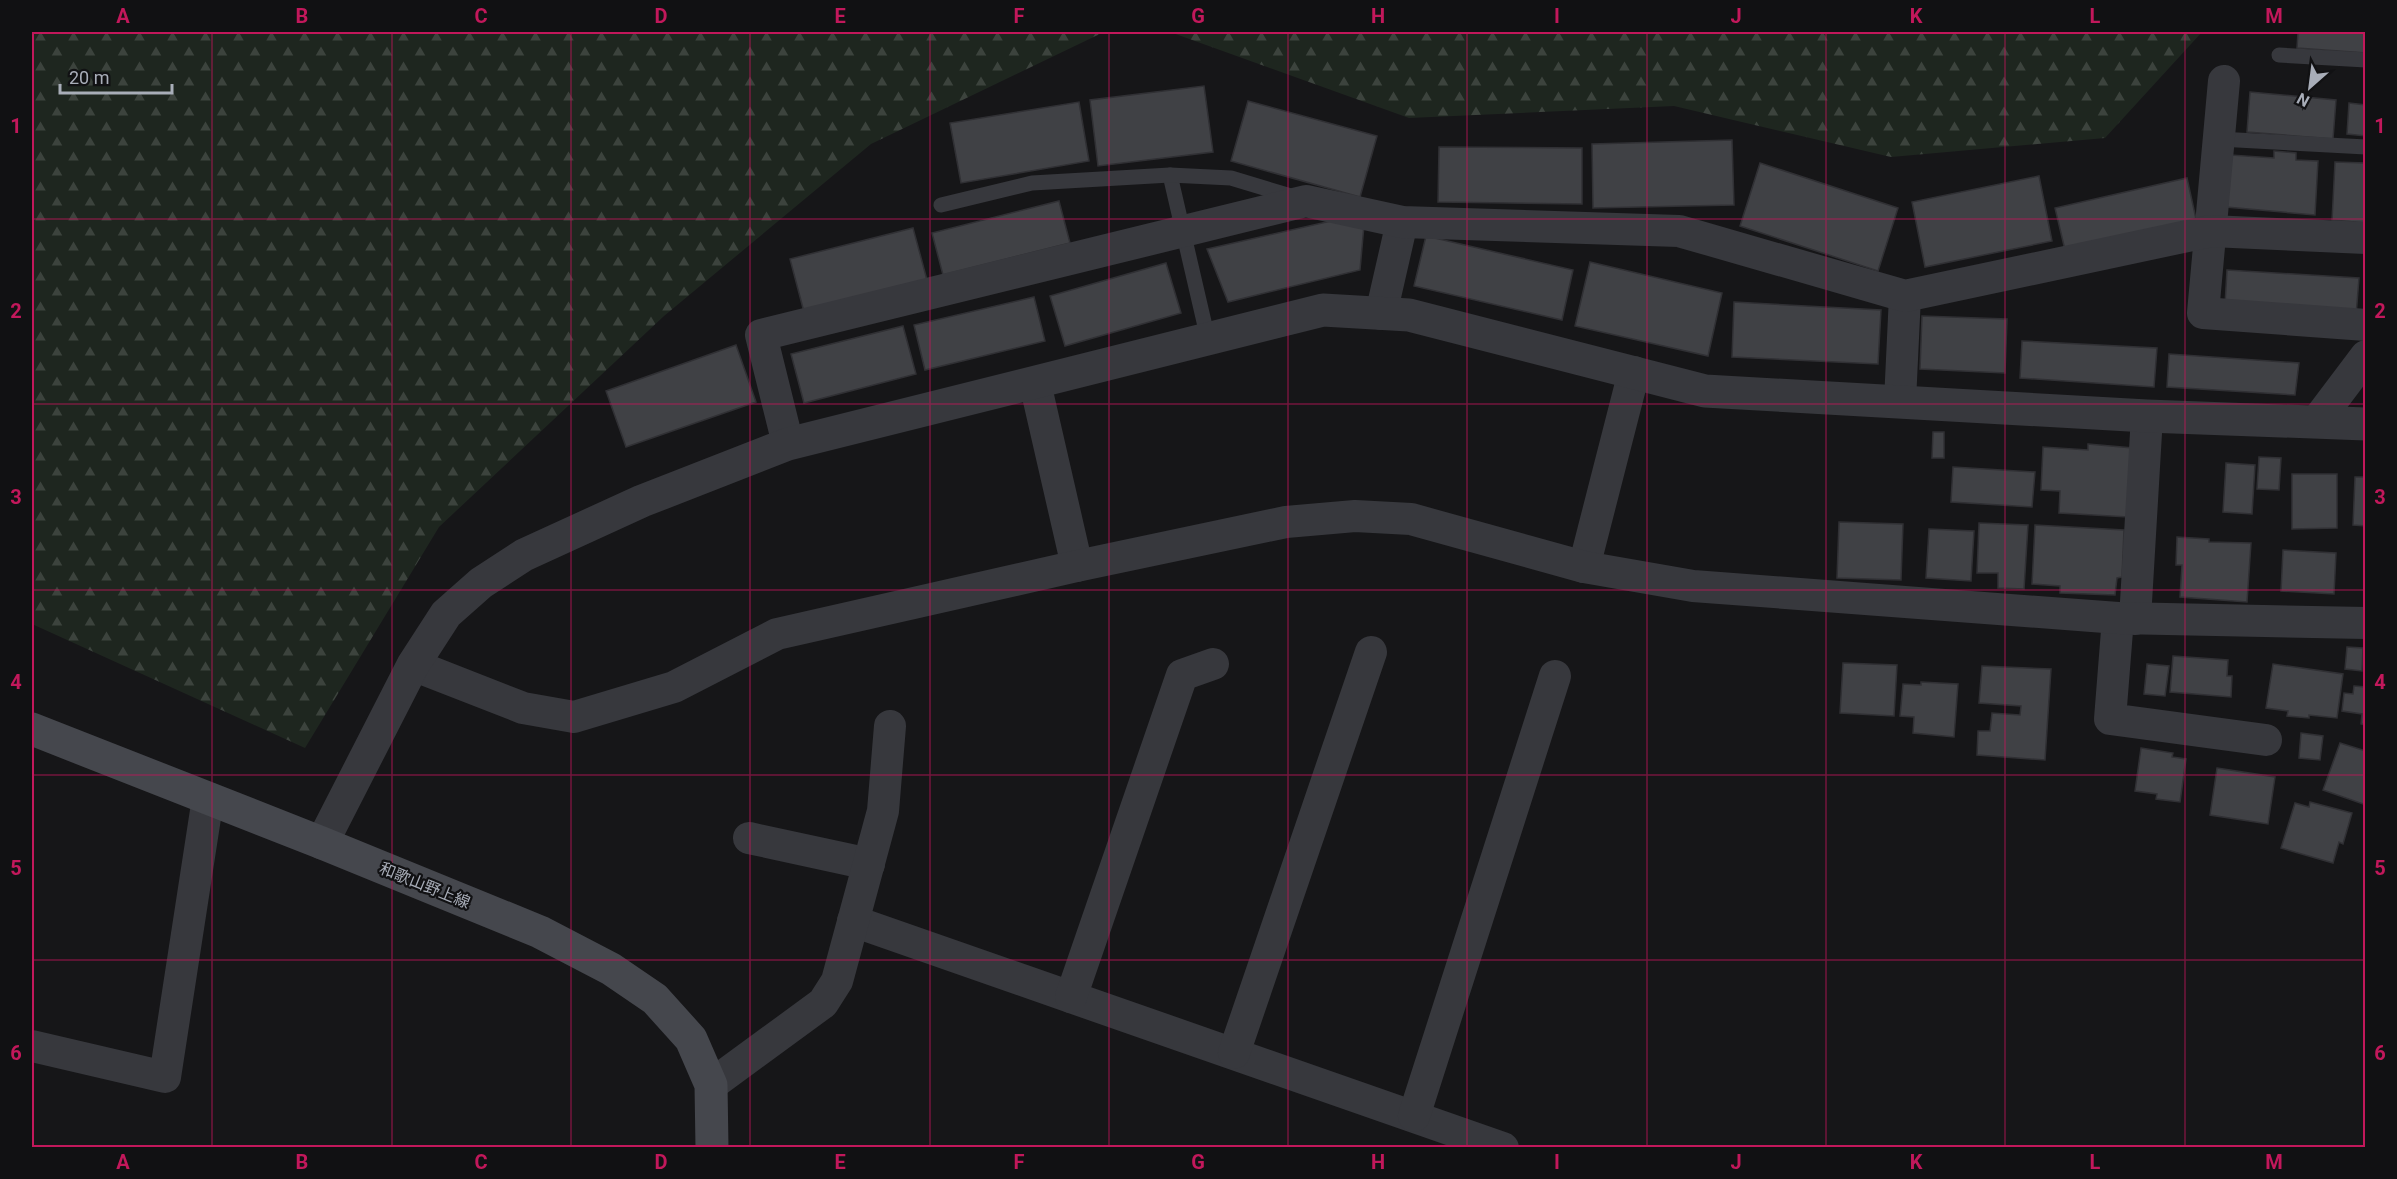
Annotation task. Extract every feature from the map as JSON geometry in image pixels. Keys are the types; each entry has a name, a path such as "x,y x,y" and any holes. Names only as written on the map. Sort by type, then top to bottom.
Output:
{"main road":[{"name":"和歌山野上線","path":"32,729 540,932 611,969 655,999 692,1039 711,1084 712,1148"}],"street":[{"path":"2224,81 2203,313 2366,325"},
{"path":"788,444 761,335 1306,201 1402,222 1679,231 1905,296 2211,231 2366,238"},
{"path":"1381,314 1402,222"},
{"path":"1900,401 1905,296"},
{"path":"322,843 413,666 446,614 481,583 524,555 642,501 788,444 1323,310 1409,315 1705,391 2147,416 2366,424"},
{"path":"2317,421 2366,356"},
{"path":"1584,567 1634,372"},
{"path":"1035,383 1077,566"},
{"path":"2147,416 2126,618 2110,719 2266,740"},
{"path":"413,666 523,708 574,717 674,687 777,634 1077,566 1286,522 1355,516 1411,519 1584,567 1693,586 2126,618 2366,623"},
{"path":"1234,1053 1371,652"},
{"path":"1071,997 1182,675 1213,664"},
{"path":"1414,1116 1555,676"},
{"path":"711,1084 823,1003 837,981 883,811 890,726"},
{"path":"32,1046 165,1077 208,798"},
{"path":"749,838 869,864"},
{"path":"853,921 1503,1148"}],"lane":[{"path":"2279,55 2366,60"},
{"path":"2219,139 2366,147"},
{"path":"941,205 1032,183 1170,175 1231,178 1306,201"},
{"path":"1170,175 1185,231 1208,339"}],"green space":[{"path":"32,32 1104,32 871,144 664,316 439,527 305,748 32,624"},
{"path":"1170,32 2202,32 2105,138 1891,157 1674,106 1409,118"}],"building":[{"path":"2298,32 2366,32 2366,53 2297,48"},
{"path":"1204,86 1213,152 1098,166 1090,100"},
{"path":"2250,92 2336,100 2333,139 2247,132"},
{"path":"1248,101 1377,136 1360,197 1231,161"},
{"path":"1079,102 1089,161 961,183 950,123"},
{"path":"2349,103 2366,105 2366,136 2347,134"},
{"path":"1732,140 1734,205 1593,208 1592,144"},
{"path":"1439,147 1582,148 1582,204 1438,202"},
{"path":"2274,151 2296,153 2296,160 2318,161 2315,215 2226,207 2231,155 2274,158"},
{"path":"2335,162 2366,163 2366,223 2332,220"},
{"path":"1760,163 1898,208 1878,271 1740,226"},
{"path":"2039,176 2052,241 1925,267 1912,202"},
{"path":"2187,178 2196,219 2065,250 2055,208"},
{"path":"1059,201 1070,243 943,275 932,233"},
{"path":"1331,221 1364,225 1360,270 1228,302 1207,249"},
{"path":"913,228 927,280 804,312 790,259"},
{"path":"1426,236 1573,270 1562,320 1414,286"},
{"path":"1590,262 1722,293 1708,356 1575,326"},
{"path":"1166,263 1181,313 1065,346 1050,296"},
{"path":"2227,270 2359,278 2356,316 2225,305"},
{"path":"1034,297 1045,341 925,370 914,325"},
{"path":"1734,302 1881,310 1878,364 1732,357"},
{"path":"1922,316 2007,319 2005,373 1920,369"},
{"path":"903,326 916,374 804,403 791,354"},
{"path":"2022,341 2157,348 2154,387 2020,378"},
{"path":"736,345 756,402 626,447 606,391"},
{"path":"2169,354 2299,363 2295,395 2167,387"},
{"path":"1933,432 1944,432 1944,458 1932,458"},
{"path":"2088,444 2133,448 2128,517 2059,513 2060,491 2041,490 2043,447 2088,450"},
{"path":"2259,457 2281,458 2279,490 2257,489"},
{"path":"2226,463 2255,465 2252,514 2223,512"},
{"path":"1953,467 2035,472 2032,507 1951,502"},
{"path":"2292,474 2337,474 2337,528 2292,529"},
{"path":"2355,477 2366,477 2366,526 2353,525"},
{"path":"1839,522 1903,524 1901,580 1837,578"},
{"path":"1979,523 2028,525 2024,589 1998,588 1998,573 1977,573"},
{"path":"2035,525 2124,530 2122,577 2117,578 2115,595 2060,593 2060,586 2032,584"},
{"path":"1929,529 1974,531 1971,581 1926,578"},
{"path":"2177,537 2209,539 2209,542 2251,543 2247,602 2180,597 2182,565 2176,565"},
{"path":"2283,550 2336,553 2334,594 2281,591"},
{"path":"2347,647 2363,648 2362,671 2345,669"},
{"path":"2173,656 2228,660 2227,676 2232,676 2231,697 2170,692"},
{"path":"1843,663 1897,665 1894,716 1840,713"},
{"path":"2147,664 2169,666 2165,696 2144,694"},
{"path":"2273,664 2343,674 2337,718 2309,715 2309,718 2287,716 2288,711 2266,708"},
{"path":"1982,666 2051,669 2045,760 1977,755 1978,731 1990,731 1992,713 2020,715 2021,706 1979,703"},
{"path":"1921,682 1958,684 1954,737 1913,733 1914,717 1900,716 1903,684 1921,685"},
{"path":"2354,686 2366,687 2366,725 2361,724 2362,714 2342,711 2344,693 2353,694"},
{"path":"2301,733 2323,736 2320,760 2299,758"},
{"path":"2340,743 2366,751 2366,805 2323,790"},
{"path":"2141,748 2173,753 2172,757 2186,759 2180,802 2156,799 2157,794 2135,791"},
{"path":"2217,768 2275,777 2268,824 2210,815"},
{"path":"2310,802 2352,813 2343,844 2339,842 2333,863 2281,848 2295,803 2309,807"}]}
